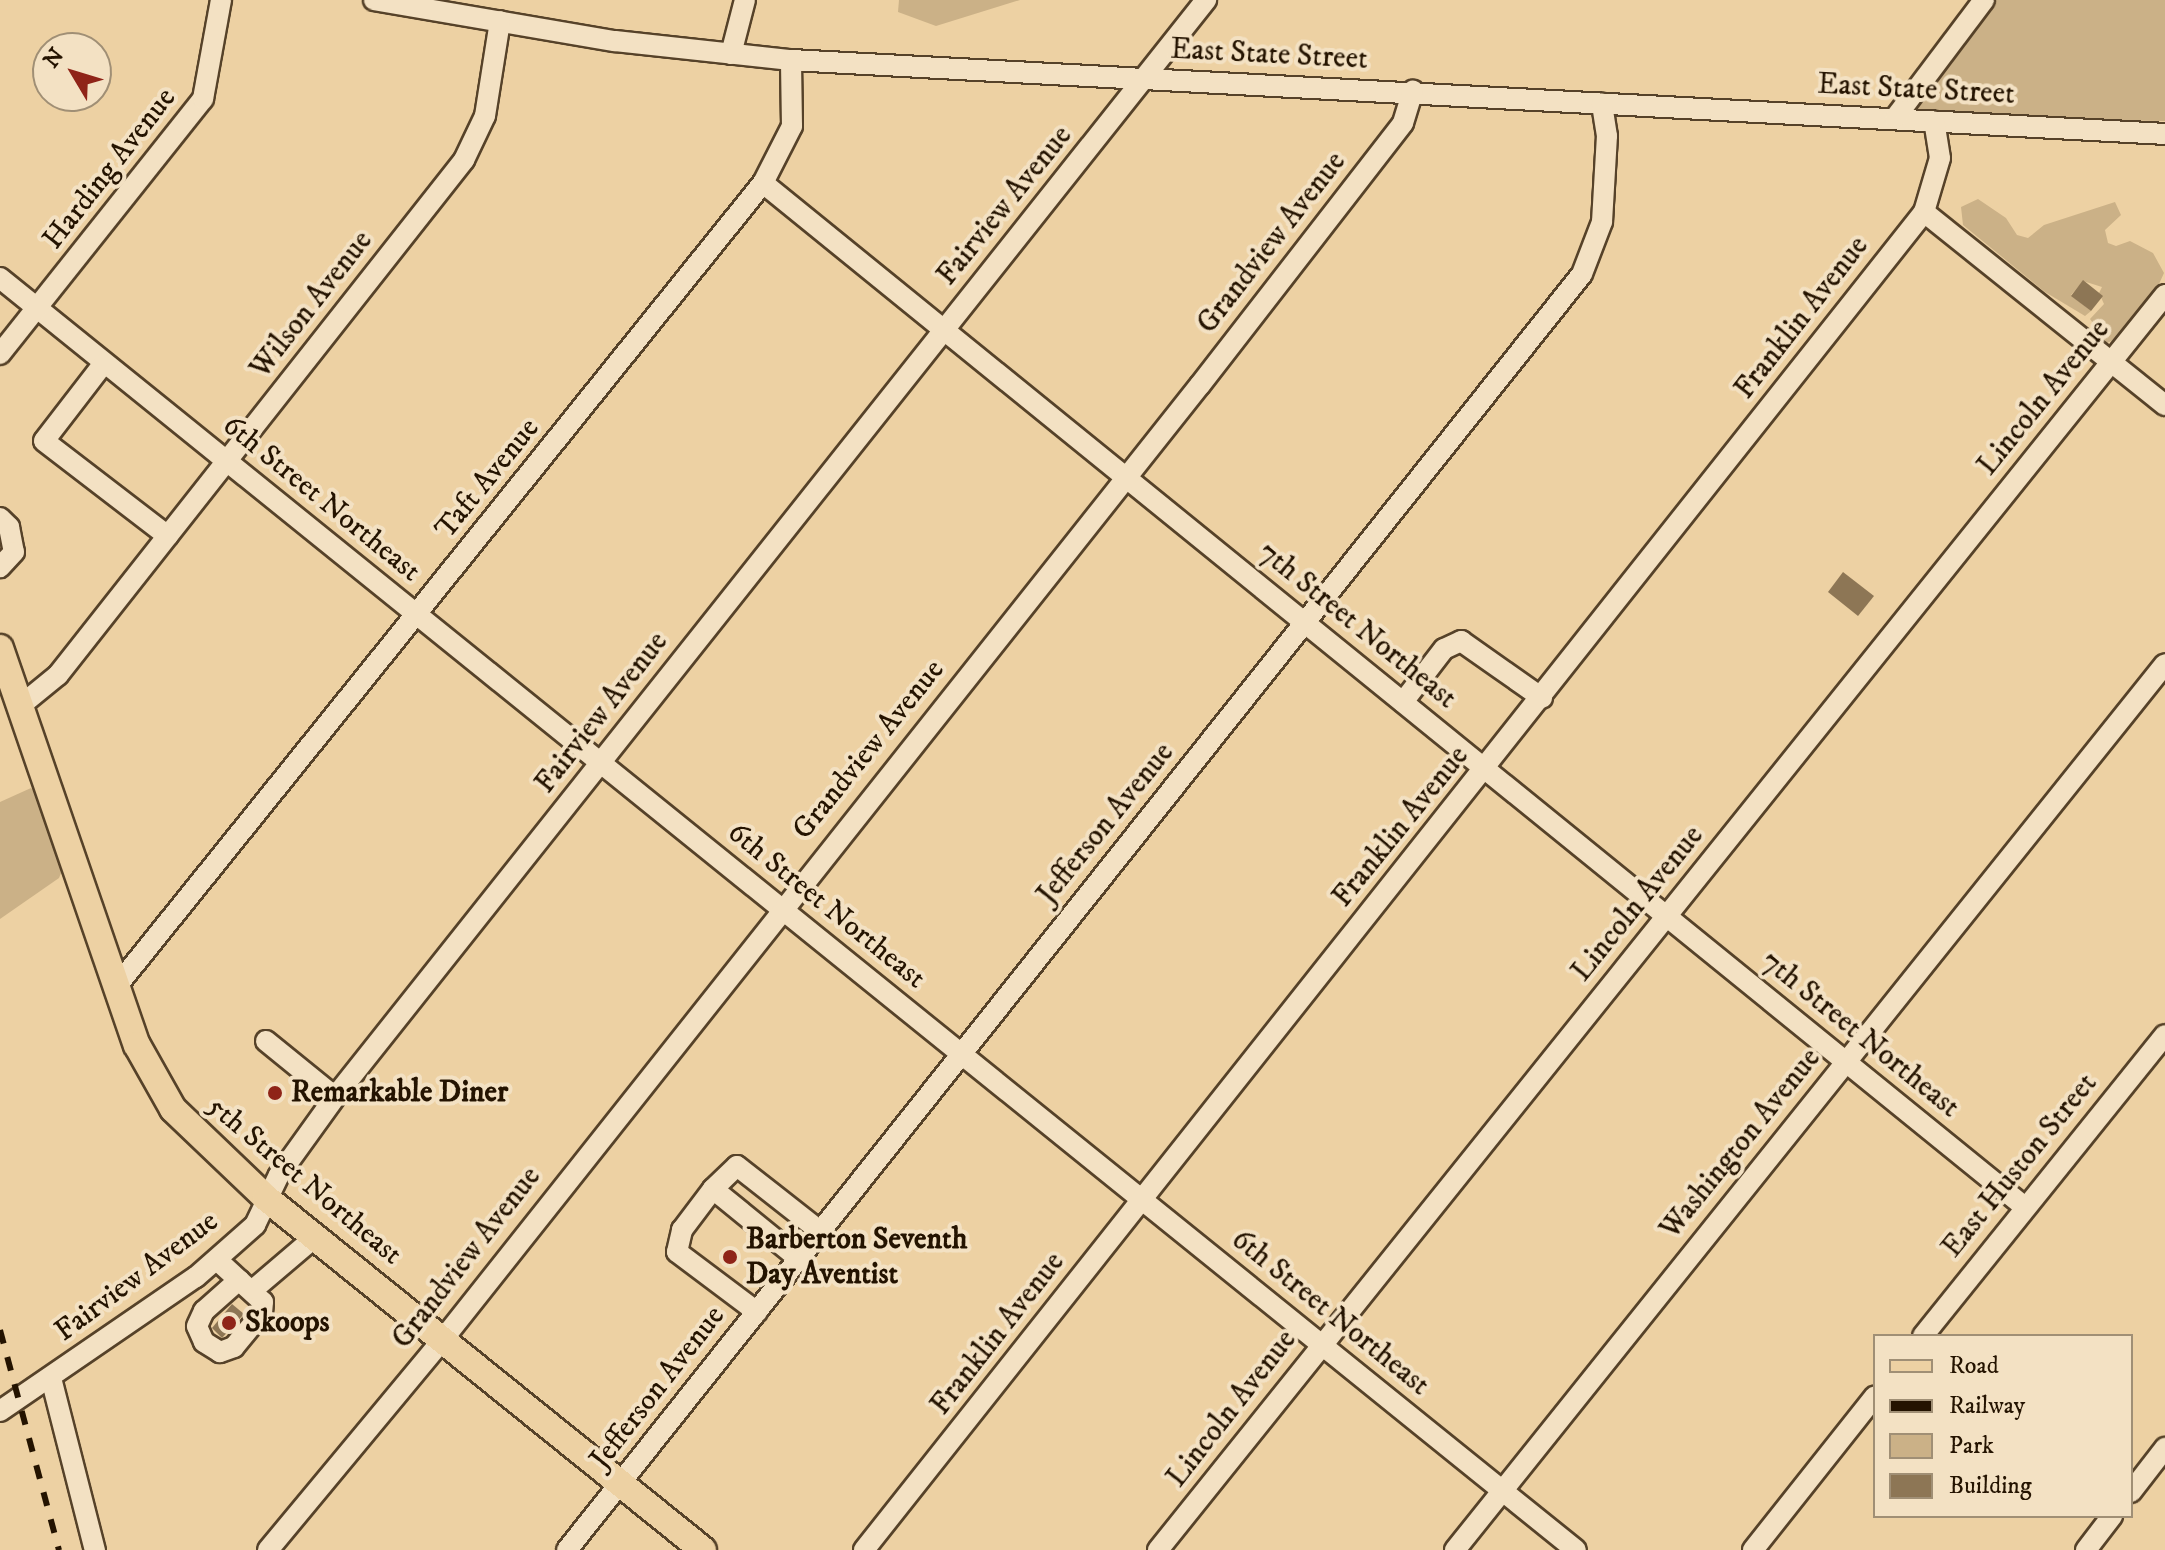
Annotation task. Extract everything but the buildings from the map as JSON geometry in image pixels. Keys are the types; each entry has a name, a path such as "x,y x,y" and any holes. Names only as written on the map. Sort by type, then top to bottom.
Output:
{"main road":[{"name":"5th Street Northeast","path":"0,648 137,1045 173,1109 266,1198 444,1338 703,1550"}],"street":[{"name":"Harding Avenue","path":"0,354 203,99 221,0"},
{"name":"East State Street","path":"374,0 500,21 791,60 1413,91 2165,134"},
{"path":"731,54 745,0"},
{"name":"Fairview Avenue","path":"0,1411 217,1260 255,1225 266,1198 335,1097 1206,0"},
{"path":"1895,118 1984,0"},
{"name":"Wilson Avenue","path":"20,706 58,675 464,160 485,116 500,21"},
{"name":"Taft Avenue","path":"116,987 763,183 792,126 791,60"},
{"name":"Grandview Avenue","path":"268,1550 444,1338 1403,123 1413,91"},
{"name":"Jefferson Avenue","path":"567,1550 1582,274 1602,222 1607,136 1602,103"},
{"name":"Franklin Avenue","path":"864,1550 1924,212 1940,158 1934,121"},
{"name":"7th Street Northeast","path":"763,183 2025,1207"},
{"path":"1924,212 2165,405"},
{"name":"6th Street Northeast","path":"0,278 1576,1550"},
{"name":"Lincoln Avenue","path":"1158,1550 2165,295"},
{"path":"104,363 44,441 168,536"},
{"path":"0,518 9,527 14,552 0,567"},
{"path":"1403,702 1444,649 1461,641 1542,698"},
{"name":"Washington Avenue","path":"1455,1550 2165,664"},
{"name":"East Huston Street","path":"1925,1334 2164,1036"},
{"path":"266,1041 335,1097"},
{"path":"757,1312 677,1252 682,1230 713,1189 737,1166 820,1231"},
{"path":"713,1189 799,1259"},
{"path":"217,1260 246,1284 315,1237"},
{"path":"51,1378 95,1550"},
{"path":"1753,1550 1873,1399"},
{"path":"2133,1489 2165,1448"},
{"path":"2086,1550 2110,1518"}],"green space":[{"path":"899,0 1020,0 936,26 898,12"},
{"path":"1984,0 2165,0 2165,121 1895,118"},
{"path":"1978,199 2006,218 2017,235 2028,238 2044,225 2115,202 2121,215 2105,230 2108,243 2116,246 2130,241 2153,253 2164,273 2120,337 2107,343 2090,319 2104,304 2099,293 2102,287 2083,281 2071,295 2091,311 2085,316 2045,292 1963,225 1961,207"},
{"path":"31,788 42,801 64,866 59,878 0,919 0,802"}],"railway":[{"path":"0,1330 59,1550"}],"place":[{"name":"Remarkable Diner","path":"275,1093"},
{"name":"Barberton Seventh Day Aventist","path":"730,1257"},
{"name":"Skoops","path":"229,1323"}]}
